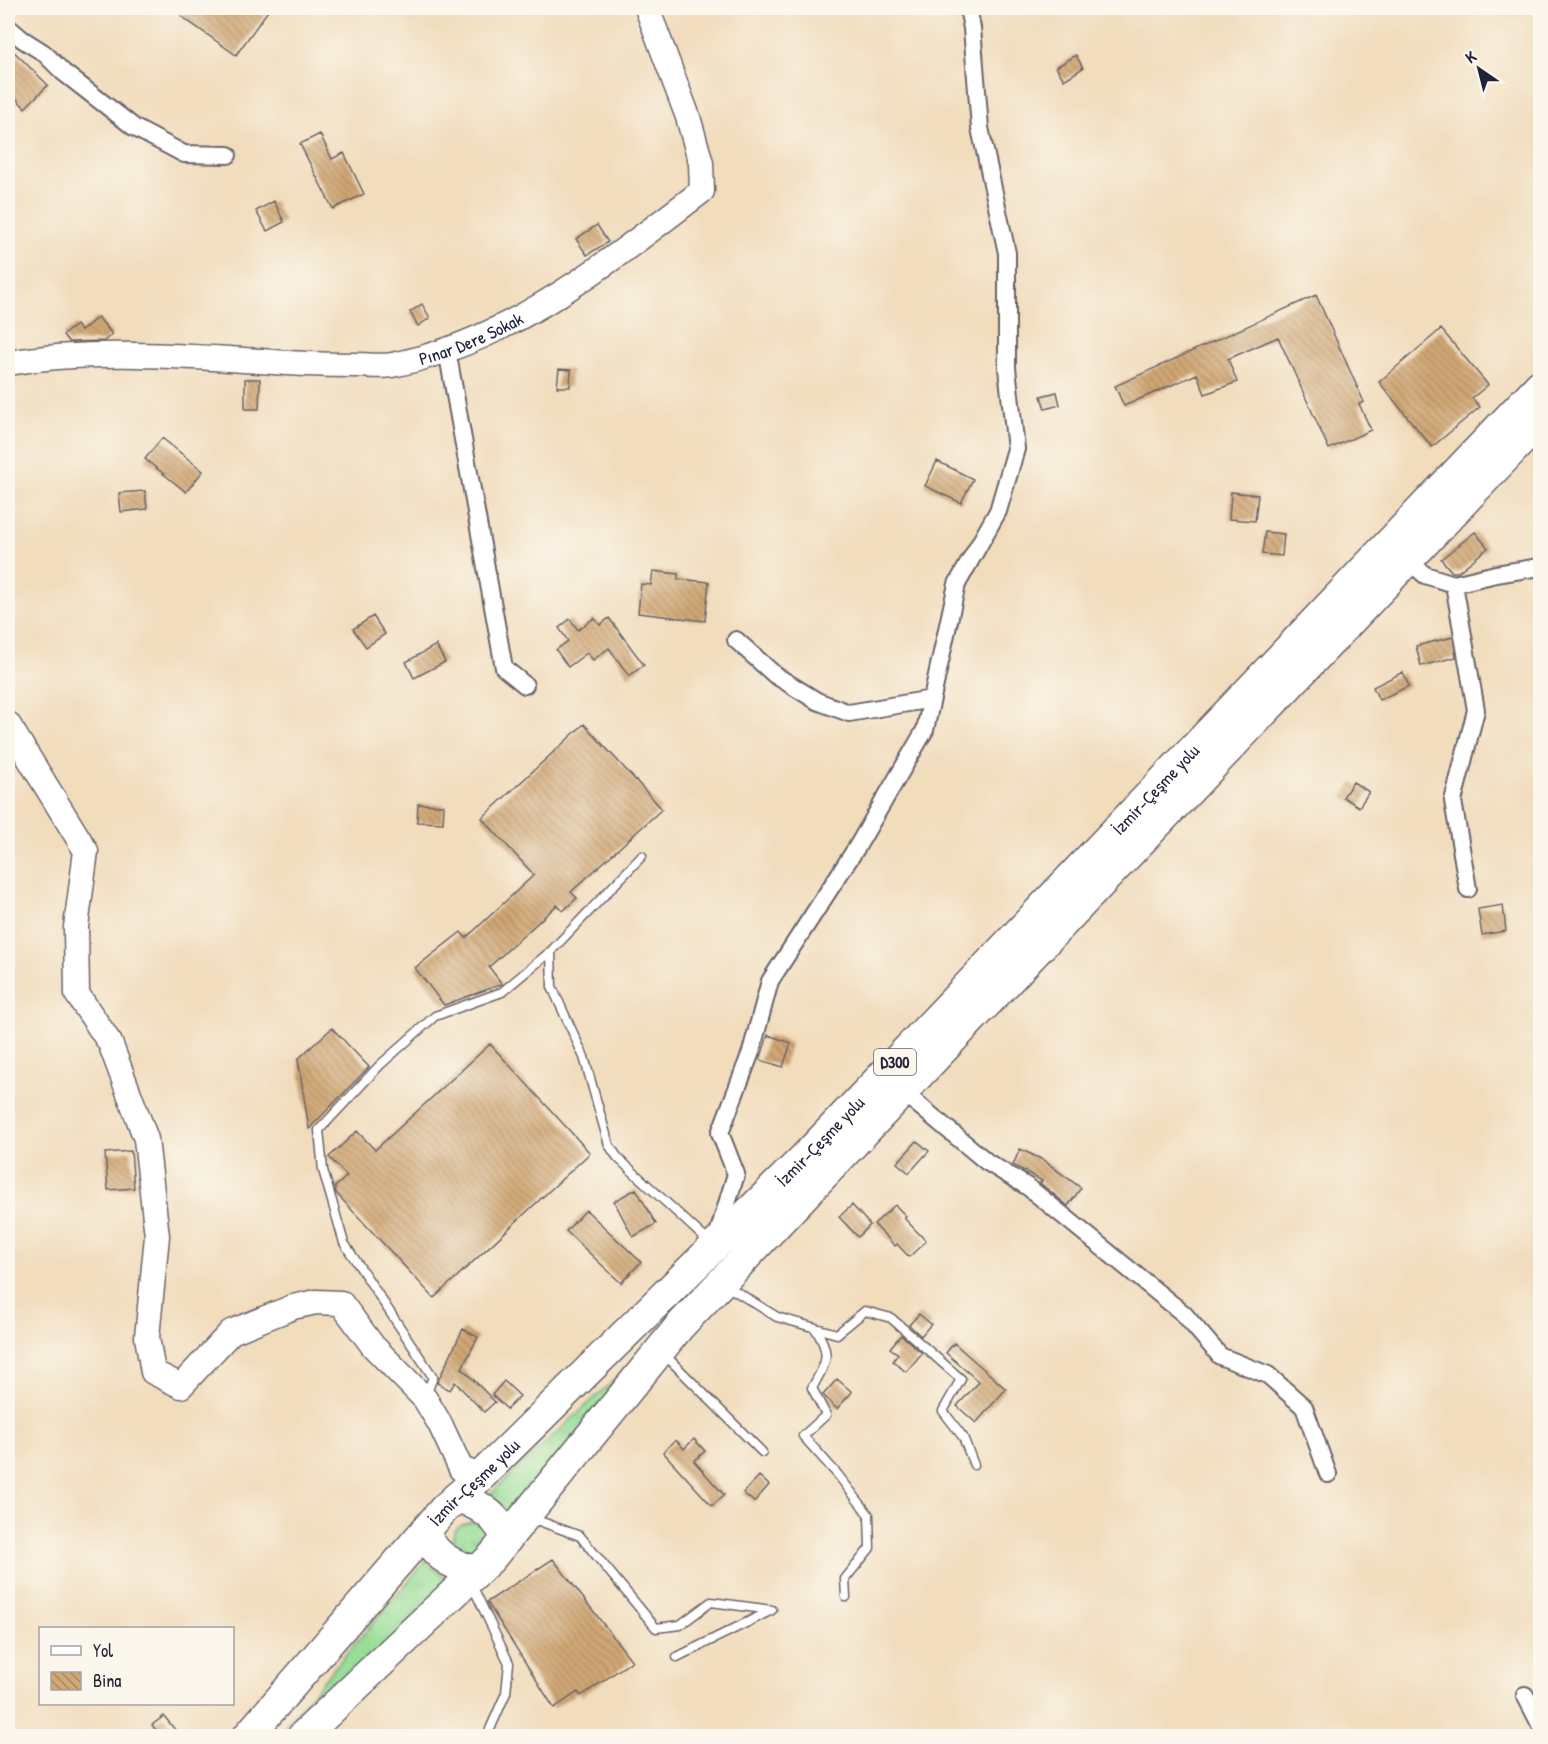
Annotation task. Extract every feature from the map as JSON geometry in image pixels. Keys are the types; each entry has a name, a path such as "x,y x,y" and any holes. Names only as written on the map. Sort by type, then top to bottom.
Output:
{"highway":[{"name":"İzmir-Çeşme yolu","path":"248,1737 445,1508 481,1476 805,1157 1540,385"},
{"name":"İzmir-Çeşme yolu","path":"303,1737 473,1575 507,1539 679,1327 1540,421"},
{"path":"457,1497 491,1515 507,1539"},
{"path":"424,1532 435,1551 445,1560 473,1575"}],"street":[{"name":"Pınar Dere Sokak","path":"8,363 78,355 182,356 317,365 390,366 447,350 531,312 612,259 702,191 701,163 688,117 647,8"},
{"path":"714,1247 736,1174 720,1134 751,1052 770,981 857,848 925,730 957,584 998,511 1016,449 1007,368 1007,253 980,128 972,28 968,8"},
{"path":"8,27 44,53 63,72 135,128 184,154 228,154"},
{"path":"447,350 504,668 525,685"},
{"path":"1408,560 1425,575 1454,584 1496,573 1540,567"},
{"path":"1454,584 1476,710 1452,801 1468,888"},
{"path":"736,640 775,675 817,701 849,713 932,699"},
{"path":"8,724 86,851 76,927 78,994 110,1043 146,1139 157,1236 147,1336 153,1372 181,1386 231,1332 293,1307 316,1302 341,1303 373,1346 425,1399 440,1424 460,1469 481,1476"},
{"path":"903,1092 987,1162 1028,1187 1176,1307 1220,1356 1268,1375 1304,1407 1328,1474"},
{"path":"1525,1695 1540,1724"}],"lane":[{"path":"425,1399 433,1377 344,1243 323,1170 319,1130 380,1065 435,1016 502,992 551,951 642,856"},
{"path":"551,951 552,987 584,1057 609,1145 618,1158 714,1247"},
{"path":"721,1283 777,1317 837,1334 865,1311 891,1318 961,1379 943,1411 963,1437 974,1465"},
{"path":"815,1328 824,1343 826,1364 812,1388 826,1415 803,1436 838,1475 869,1515 870,1548 845,1579 846,1598"},
{"path":"660,1350 762,1452"},
{"path":"525,1516 580,1536 656,1628 680,1625 711,1602 772,1610 677,1657"},
{"path":"473,1575 509,1664 506,1693 487,1737"}],"green space":[{"path":"627,1368 514,1522 489,1495"},
{"path":"472,1522 483,1528 490,1539 476,1559 453,1546 456,1530"},
{"path":"426,1561 453,1584 289,1736 276,1736"}],"building":[{"path":"187,8 270,8 236,55 181,16"},
{"path":"8,46 48,85 25,108 8,90"},
{"path":"1076,55 1083,68 1064,80 1056,67"},
{"path":"320,134 332,159 344,153 364,194 333,209 300,144"},
{"path":"274,201 284,222 267,231 256,211"},
{"path":"597,225 608,242 587,255 576,239"},
{"path":"1316,295 1364,402 1359,404 1371,430 1329,449 1278,337 1228,359 1237,382 1205,394 1197,374 1124,406 1115,386"},
{"path":"422,304 430,318 418,326 410,312"},
{"path":"98,317 112,334 104,341 69,342 63,335 76,325 81,331"},
{"path":"1441,329 1488,385 1472,398 1480,407 1432,447 1379,382"},
{"path":"559,369 571,370 570,387 557,387"},
{"path":"245,379 260,379 259,409 245,409"},
{"path":"1057,392 1060,405 1045,409 1041,396"},
{"path":"162,438 203,471 186,492 145,459"},
{"path":"937,461 973,479 961,503 925,486"},
{"path":"145,491 147,509 121,512 119,493"},
{"path":"1231,492 1258,495 1255,521 1229,519"},
{"path":"1265,532 1284,534 1282,556 1262,554"},
{"path":"1475,532 1488,548 1458,572 1452,572 1441,559"},
{"path":"653,571 678,574 678,579 709,582 705,621 638,613 641,584 651,585"},
{"path":"373,616 385,634 366,647 353,629"},
{"path":"594,618 600,625 609,618 644,665 629,676 609,648 593,660 587,653 568,667 556,650 568,641 559,628 570,619 578,630"},
{"path":"1453,637 1456,657 1421,666 1416,646"},
{"path":"436,645 445,662 414,678 406,662"},
{"path":"1403,672 1409,686 1379,700 1373,687"},
{"path":"584,724 662,809 571,892 577,898 563,911 557,905 489,967 502,984 444,1005 415,968 461,932 466,938 534,875 482,818"},
{"path":"1353,782 1369,792 1359,807 1343,797"},
{"path":"418,804 444,805 443,823 417,822"},
{"path":"1503,905 1506,931 1482,935 1478,909"},
{"path":"332,1028 369,1067 309,1129 298,1059"},
{"path":"768,1035 791,1043 783,1067 760,1060"},
{"path":"490,1044 590,1153 434,1298 336,1193 335,1187 347,1176 329,1157 357,1131 375,1150"},
{"path":"917,1141 929,1151 909,1173 897,1163"},
{"path":"1020,1149 1043,1160 1081,1188 1068,1206 1040,1183 1042,1181 1013,1165"},
{"path":"131,1151 134,1188 108,1190 105,1153"},
{"path":"636,1189 656,1224 633,1237 614,1201"},
{"path":"852,1205 870,1225 858,1237 839,1217"},
{"path":"895,1205 926,1241 909,1257 874,1224"},
{"path":"586,1210 641,1262 621,1283 566,1231"},
{"path":"919,1314 931,1324 921,1336 909,1325"},
{"path":"463,1329 478,1337 462,1368 495,1402 484,1412 455,1382 450,1390 437,1383"},
{"path":"901,1335 922,1353 906,1372 893,1361 898,1354 890,1348"},
{"path":"954,1343 1006,1389 976,1423 957,1406 979,1382 946,1353"},
{"path":"837,1379 852,1392 837,1409 823,1395"},
{"path":"504,1381 520,1396 507,1409 492,1395"},
{"path":"694,1439 705,1451 694,1461 724,1495 712,1506 663,1452 676,1440 684,1449"},
{"path":"759,1476 769,1485 754,1502 743,1493"},
{"path":"553,1559 632,1661 581,1696 578,1692 554,1708 487,1602"},
{"path":"164,1716 176,1731 168,1737 161,1737 152,1725"}]}
